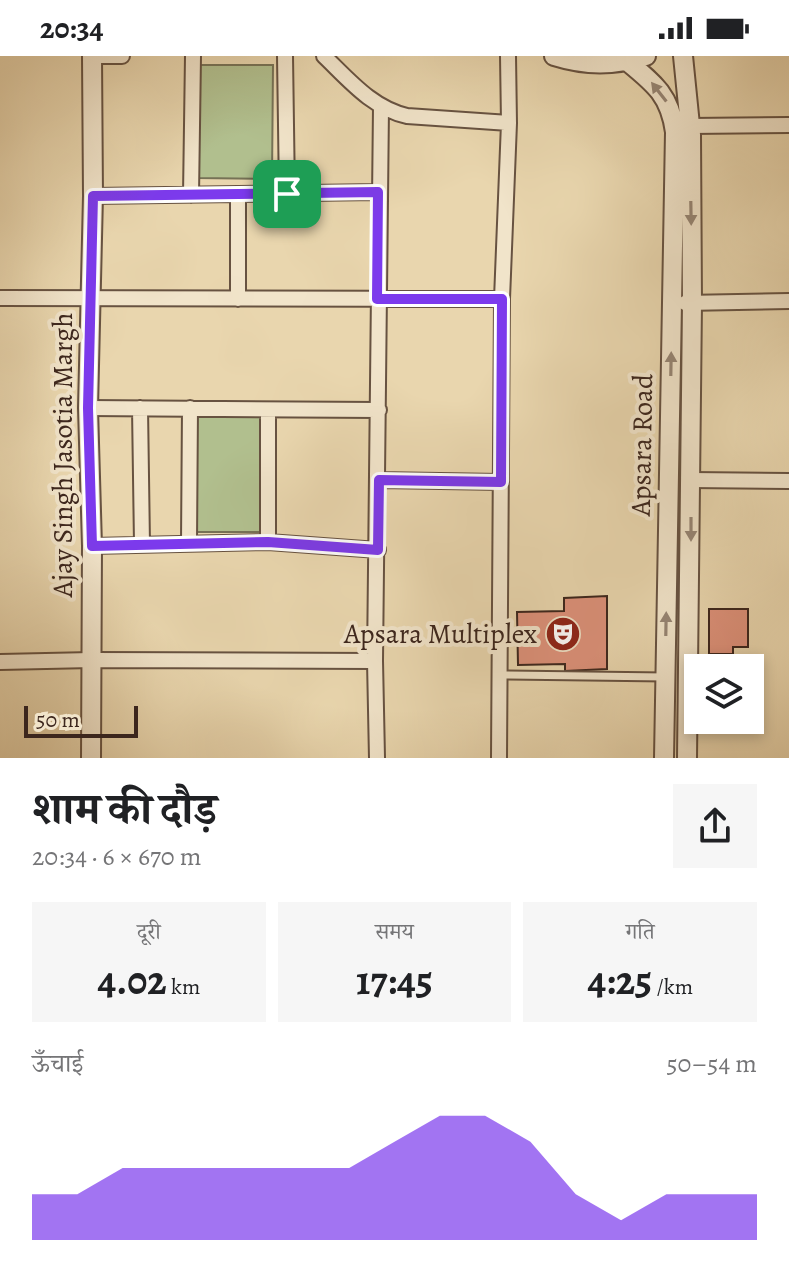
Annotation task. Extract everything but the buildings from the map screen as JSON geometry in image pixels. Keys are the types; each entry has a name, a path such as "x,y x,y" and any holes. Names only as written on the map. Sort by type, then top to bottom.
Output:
{"street":[{"path":"92,56 122,56"},
{"name":"Ajay Singh Jasotia Margh","path":"91,758 92,546 88,408 93,196 92,56"},
{"path":"191,195 193,56"},
{"path":"285,56 287,194"},
{"path":"324,56 381,107 407,116 509,123"},
{"path":"499,758 502,299 509,123 508,56"},
{"path":"554,56 602,65 637,59 685,131"},
{"path":"683,56 685,131"},
{"path":"377,758 377,299 381,107"},
{"path":"685,131 789,125"},
{"name":"Apsara Road","path":"685,131 692,303 687,758"},
{"name":"Apsara Road","path":"664,758 672,304 685,131"},
{"path":"93,196 378,192"},
{"path":"238,195 238,299"},
{"path":"0,298 502,299"},
{"path":"672,304 789,301"},
{"path":"88,408 379,410"},
{"path":"140,408 142,544"},
{"path":"189,542 190,408"},
{"path":"268,411 268,542"},
{"path":"379,480 501,482"},
{"path":"691,480 789,481"},
{"path":"92,546 268,542 378,550"},
{"path":"0,662 375,661"}],"lane":[{"path":"500,675 665,677"}],"green space":[{"path":"200,65 273,65 272,179 198,178"},
{"path":"197,416 264,416 263,532 196,532"}],"place":[{"name":"Apsara Multiplex","path":"563,634"}],"route":[{"path":"378,192 377,299 502,299 501,482 379,480 378,550 268,542 92,546 88,408 93,196 287,194 378,192"}]}
